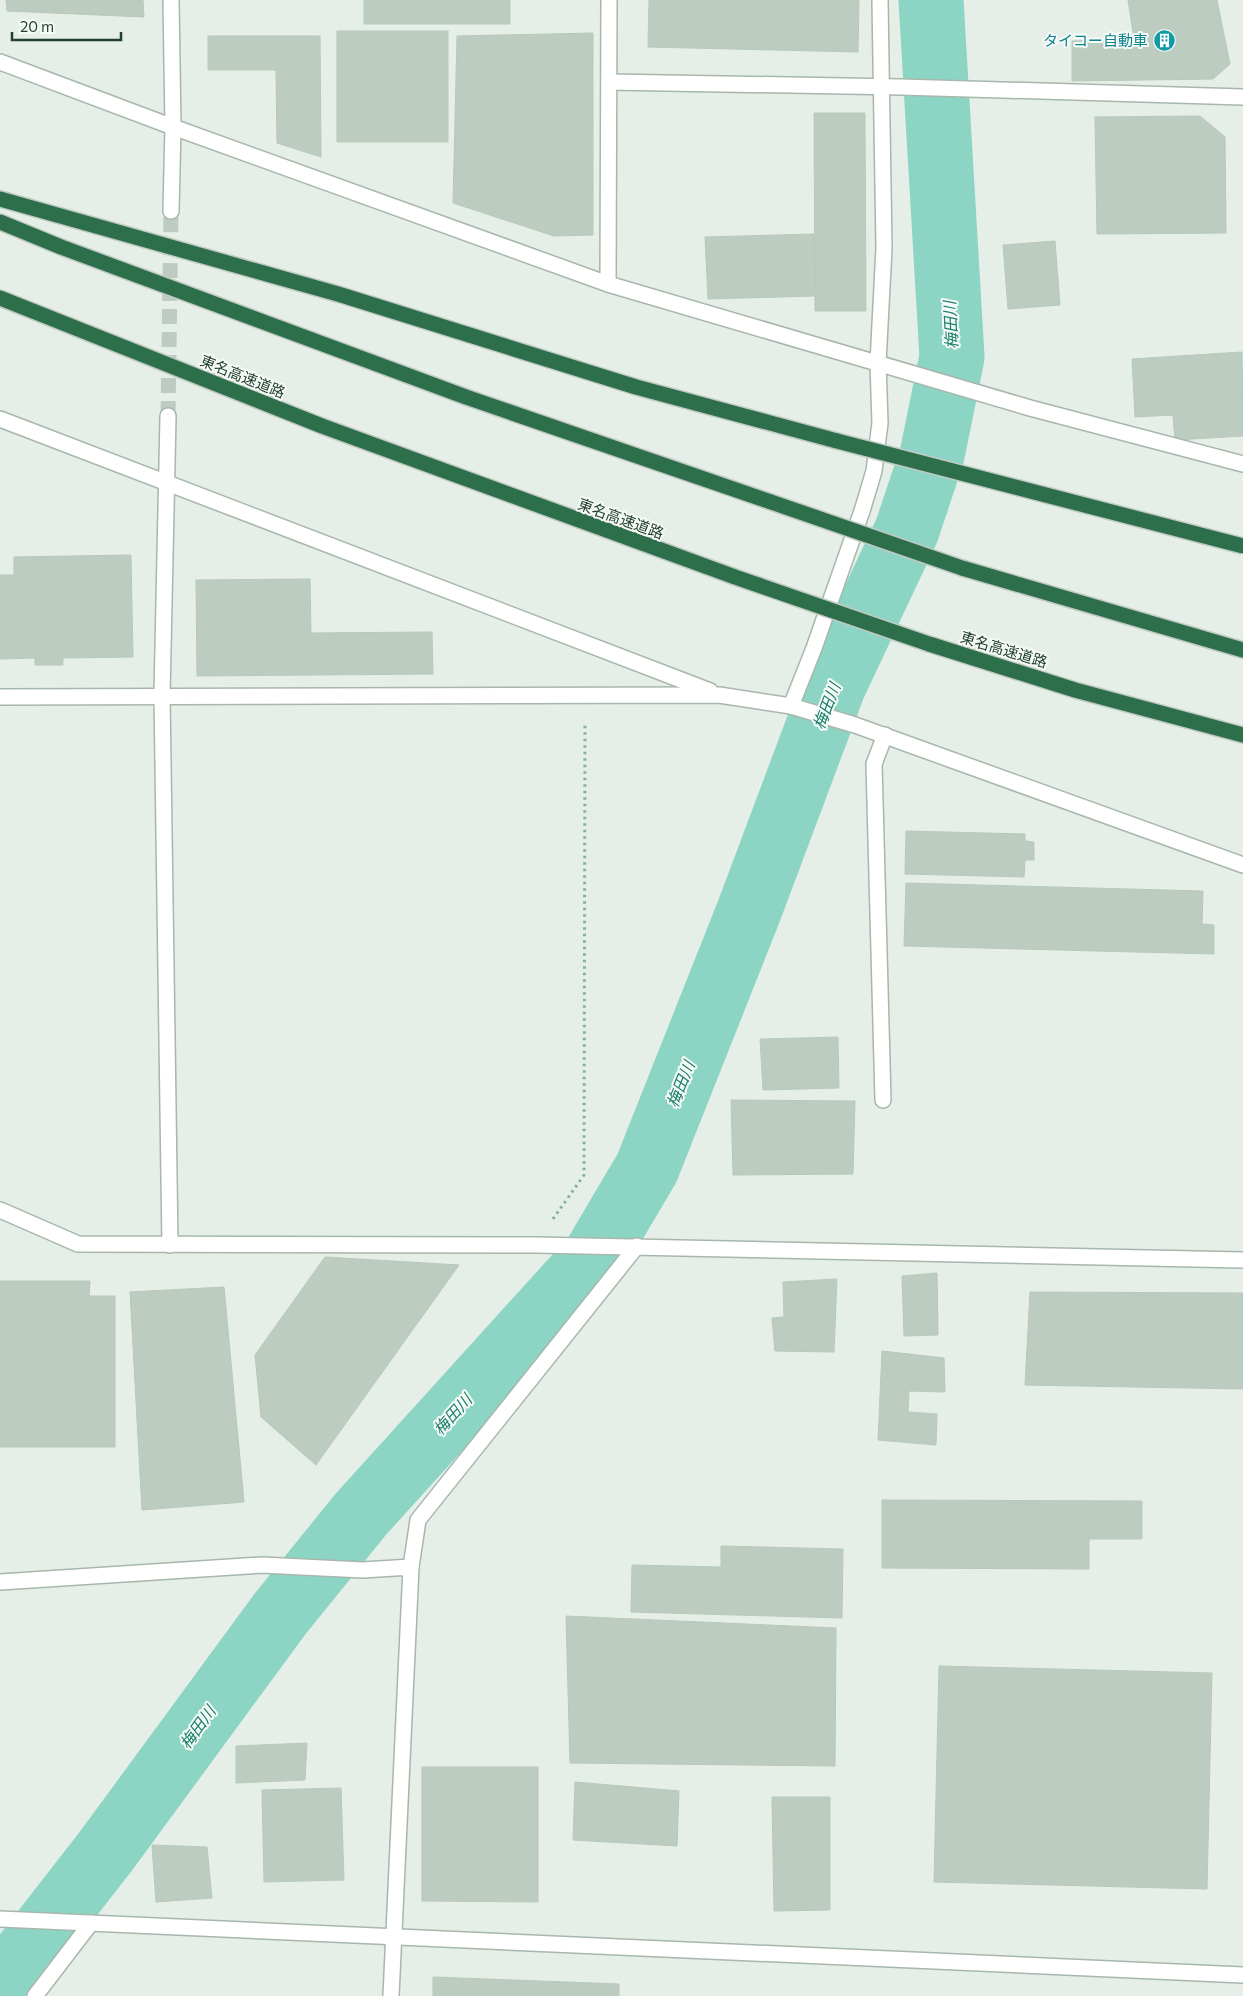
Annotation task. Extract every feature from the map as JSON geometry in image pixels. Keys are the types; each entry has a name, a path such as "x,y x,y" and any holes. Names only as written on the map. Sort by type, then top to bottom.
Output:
{"highway":[{"path":"0,199 338,294 636,387 1243,546"},
{"path":"0,222 70,250 466,397 962,568 1243,650"},
{"name":"東名高速道路","path":"0,298 322,426 735,577 929,644 1075,690 1243,735"}],"street":[{"path":"171,0 173,127 171,211"},
{"path":"608,284 609,0"},
{"path":"791,706 814,648 874,471 880,423 878,363 884,248 880,0"},
{"path":"0,62 173,127 608,284 1030,408 1243,464"},
{"path":"609,82 901,87 1243,97"},
{"path":"168,416 162,696 170,1245"},
{"path":"0,418 719,695"},
{"path":"0,697 719,695 791,706 855,725 1243,865"},
{"path":"883,1100 874,764 884,735"},
{"path":"0,1210 78,1244 637,1246 1243,1260"},
{"path":"391,1996 411,1568 418,1520 637,1246"},
{"path":"0,1582 262,1565 362,1570 411,1568"},
{"path":"0,1919 1243,1974"},
{"path":"35,1996 91,1923"}],"path":[{"path":"536,1245 584,1175 585,694"}],"building":[{"path":"6,0 143,0 144,17 7,11"},
{"path":"364,0 510,0 510,24 364,24"},
{"path":"649,0 859,0 858,52 648,47"},
{"name":"タイコー自動車","path":"1128,0 1217,0 1230,64 1213,79 1072,81 1072,41 1134,39"},
{"path":"337,31 448,31 448,142 337,142"},
{"path":"593,33 593,235 554,236 453,203 457,36"},
{"path":"208,36 320,36 321,157 277,143 276,70 208,70"},
{"path":"814,113 865,113 866,311 815,311"},
{"path":"1200,116 1225,137 1226,233 1097,234 1095,117"},
{"path":"814,234 816,296 708,299 705,237"},
{"path":"1055,241 1060,305 1008,309 1003,245"},
{"path":"1242,352 1243,436 1175,440 1173,415 1135,417 1132,359"},
{"path":"131,555 133,657 63,658 63,665 35,665 35,658 0,659 0,575 14,575 14,557"},
{"path":"310,579 311,633 432,632 433,674 197,676 196,580"},
{"path":"906,831 1025,834 1025,841 1034,842 1034,860 1025,860 1024,877 905,874"},
{"path":"906,883 1203,891 1202,924 1214,925 1214,954 904,946"},
{"path":"838,1037 839,1088 763,1090 760,1039"},
{"path":"731,1100 855,1101 853,1174 733,1175"},
{"path":"325,1257 459,1265 316,1465 261,1417 255,1355"},
{"path":"937,1273 938,1335 904,1336 902,1276"},
{"path":"837,1279 834,1352 775,1351 772,1318 784,1317 783,1282"},
{"path":"0,1281 90,1281 89,1296 115,1296 115,1447 0,1447"},
{"path":"224,1287 244,1502 142,1510 130,1292"},
{"path":"1030,1292 1243,1293 1243,1389 1025,1385"},
{"path":"882,1351 944,1358 945,1392 909,1391 908,1412 937,1414 936,1445 878,1440"},
{"path":"882,1500 1142,1501 1142,1539 1089,1539 1089,1569 882,1568"},
{"path":"721,1546 843,1549 842,1618 631,1612 632,1565 721,1567"},
{"path":"566,1616 836,1628 835,1766 570,1763"},
{"path":"939,1666 1212,1673 1207,1889 934,1882"},
{"path":"307,1743 305,1780 236,1783 236,1746"},
{"path":"422,1767 538,1767 538,1902 422,1901"},
{"path":"575,1782 679,1791 677,1846 573,1840"},
{"path":"341,1788 344,1880 264,1882 262,1790"},
{"path":"772,1797 830,1797 830,1910 774,1911"},
{"path":"152,1845 207,1847 212,1898 156,1902"},
{"path":"433,1977 619,1984 619,1996 433,1996"}],"waterway":[{"name":"梅田川","path":"0,1987 106,1851 280,1614 361,1514 595,1256 647,1168 749,911 833,687 907,530 932,455 952,357 931,0"}],"tunnel":[{"path":"168,416 171,211"}],"place":[{"name":"タイコー自動車","path":"1164,40"}]}
